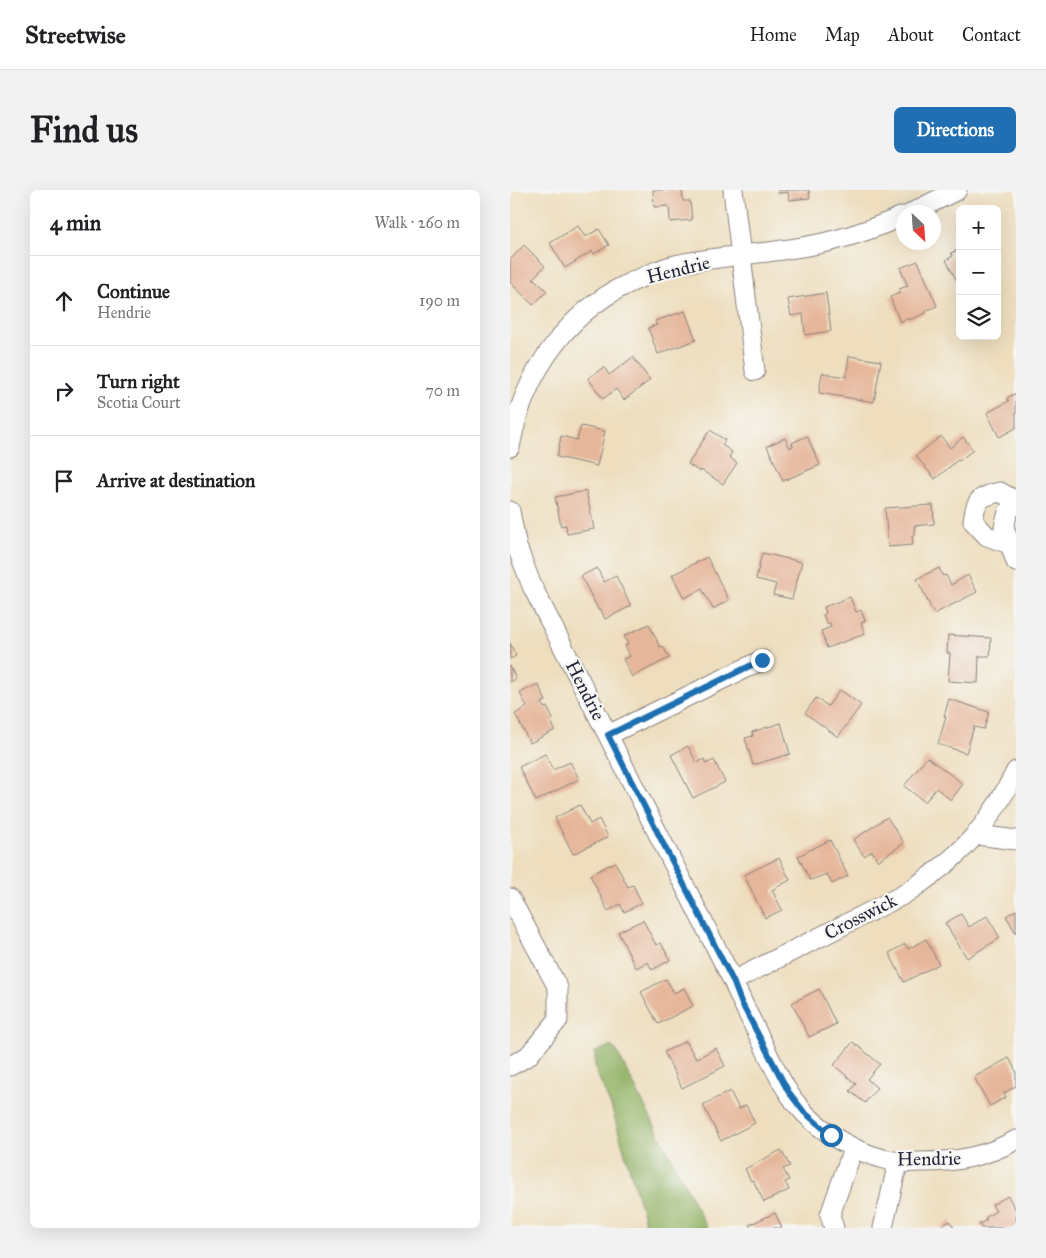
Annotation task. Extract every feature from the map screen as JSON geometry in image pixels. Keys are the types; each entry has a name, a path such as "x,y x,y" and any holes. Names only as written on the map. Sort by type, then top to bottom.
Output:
{"street":[{"path":"733,190 754,371"},
{"path":"926,205 957,190"},
{"name":"Hendrie","path":"510,447 514,422 528,386 545,357 557,341 585,312 614,291 631,282 675,265 801,247 848,238 896,219"},
{"path":"1009,544 987,536 973,521 975,505 985,496 1000,492 1016,502 1008,512 1004,527 1016,562"},
{"name":"Hendrie","path":"510,511 517,548 524,567 733,981 741,1002 776,1071 796,1103 816,1123 852,1149 898,1162 949,1162 966,1159 989,1152 1016,1140"},
{"path":"608,735 762,660"},
{"name":"Crosswick","path":"733,981 903,895 928,878 955,857 977,835 1002,800 1016,771"},
{"path":"977,835 1016,840"},
{"path":"510,898 558,988 558,1020 528,1056 510,1066"},
{"path":"834,1228 830,1215 852,1149"},
{"path":"883,1228 898,1162"}],"green space":[{"path":"610,1046 616,1050 707,1228 645,1228 644,1218 611,1106 595,1069 595,1052"}],"building":[{"path":"653,190 682,190 683,201 690,201 692,220 670,222 669,206 654,207"},
{"path":"778,190 809,190 810,198 789,200 788,192 778,193"},
{"path":"578,226 585,237 599,229 609,245 594,254 592,251 565,268 550,243"},
{"path":"524,245 545,266 533,278 547,291 533,305 510,282 510,260"},
{"path":"956,251 956,279 946,260 953,256 951,253"},
{"path":"918,261 937,306 926,311 926,313 900,322 890,297 900,293 899,289 908,286 900,268"},
{"path":"826,293 831,331 805,335 803,314 791,316 788,299"},
{"path":"685,311 696,340 658,354 648,328 657,325 655,321"},
{"path":"849,356 881,361 874,402 819,393 822,373 846,377"},
{"path":"633,357 650,380 624,400 616,389 603,399 588,378 604,367 609,375"},
{"path":"1016,393 1016,428 999,437 987,413 1009,401 1007,398"},
{"path":"581,426 605,431 597,466 557,457 561,436 577,440"},
{"path":"710,430 725,440 722,445 732,452 729,457 737,463 723,484 688,464"},
{"path":"807,436 820,465 783,481 767,446 785,438 790,448 793,446 792,443"},
{"path":"941,436 950,448 963,437 973,450 935,479 916,456"},
{"path":"586,491 594,529 567,534 566,525 561,526 555,497"},
{"path":"933,505 934,524 914,526 915,536 912,536 913,545 888,547 885,508"},
{"path":"762,553 802,562 792,599 773,595 776,584 756,579"},
{"path":"707,557 729,600 713,609 702,589 684,598 672,575"},
{"path":"597,568 604,582 616,576 631,606 605,619 581,576"},
{"path":"939,568 943,576 946,575 951,585 968,575 977,592 934,614 917,579"},
{"path":"850,597 856,612 861,610 865,621 861,623 865,634 827,648 821,631 831,627 830,623 827,624 823,615 826,613 824,607"},
{"path":"649,624 660,647 663,646 669,658 632,677 623,659 630,656 625,646 628,644 624,636"},
{"path":"948,635 991,638 990,656 979,656 978,683 948,681 950,653 947,653"},
{"path":"510,643 516,656 510,659"},
{"path":"510,666 516,679 510,682"},
{"path":"538,684 546,701 542,703 544,708 547,707 553,719 551,721 555,730 530,743 515,714 527,707 520,693"},
{"path":"840,690 861,705 838,737 805,713 816,698 828,706"},
{"path":"949,699 989,712 984,729 974,727 966,753 938,744"},
{"path":"781,723 790,754 753,765 745,738 753,736 752,732"},
{"path":"688,746 697,763 704,759 706,764 714,760 725,782 693,798 671,755"},
{"path":"545,754 553,770 570,762 579,779 536,801 519,767"},
{"path":"927,757 963,784 951,800 936,788 925,802 904,786"},
{"path":"580,805 590,824 599,819 608,837 573,854 555,818"},
{"path":"887,817 904,843 878,861 872,851 864,856 853,840"},
{"path":"830,840 848,876 832,884 827,874 810,880 798,856"},
{"path":"779,858 790,880 772,890 782,910 765,918 744,875"},
{"path":"615,862 628,887 633,885 642,903 624,912 620,904 608,911 590,875"},
{"path":"1016,910 1016,933 1006,916"},
{"path":"961,914 969,927 987,916 1000,938 967,958 945,923"},
{"path":"643,920 656,945 661,943 670,960 652,970 648,962 636,968 618,932"},
{"path":"926,939 939,964 904,982 889,953 905,944 908,949"},
{"path":"666,979 674,993 684,988 693,1006 658,1024 641,992"},
{"path":"819,989 836,1024 809,1037 792,1003"},
{"path":"686,1041 696,1059 716,1048 725,1066 682,1088 664,1052"},
{"path":"853,1042 880,1064 867,1079 877,1088 865,1103 850,1091 856,1084 834,1065"},
{"path":"1009,1058 1016,1071 1016,1086 1004,1093 1006,1097 990,1106 974,1077"},
{"path":"730,1091 739,1109 746,1105 755,1123 721,1141 703,1105"},
{"path":"781,1150 790,1166 783,1169 789,1180 785,1182 789,1190 764,1202 745,1169"},
{"path":"1008,1196 1016,1210 1016,1228 981,1228 979,1224 987,1220 985,1218 996,1211 992,1205"},
{"path":"775,1213 782,1228 751,1228 749,1225"},
{"path":"950,1221 954,1228 938,1228"}],"route":[{"path":"762,660 608,735 733,981 741,1002 776,1071 796,1103 831,1135"}]}
